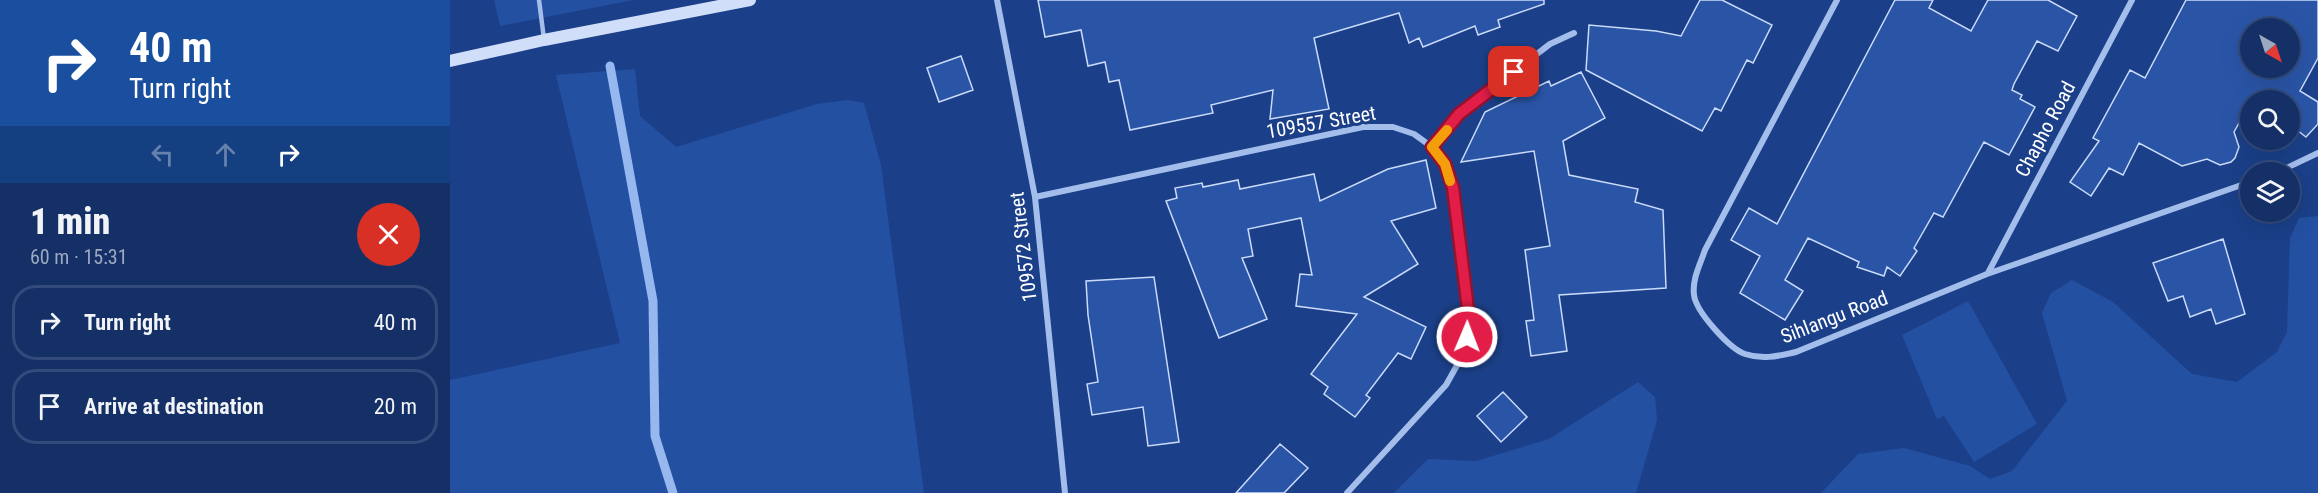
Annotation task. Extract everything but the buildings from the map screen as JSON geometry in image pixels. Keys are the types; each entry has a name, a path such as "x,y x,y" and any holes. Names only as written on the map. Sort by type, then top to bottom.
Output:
{"street":[{"path":"450,61 544,39 750,0"},
{"name":"109572 Street","path":"997,0 1035,197 1065,493"},
{"name":"Sihlangu Road","path":"1837,0 1705,250 1694,281 1694,298 1702,314 1715,330 1742,353 1772,358 1796,352 1987,274 2240,185"},
{"name":"Chapho Road","path":"1987,274 2132,0"},
{"path":"1432,147 1459,114 1550,44 1574,33"},
{"name":"109557 Street","path":"1035,197 1363,127 1393,127 1414,134 1432,147 1445,164 1453,188 1468,309 1467,337 1460,360 1446,385 1347,493"},
{"path":"2299,162 2318,153"}],"lane":[{"path":"539,0 544,39"}],"shaded area":[{"path":"494,0 633,0 500,26"},
{"path":"635,69 640,116 676,147 817,104 848,100 864,103 881,165 924,493 450,493 450,380 620,343 556,75"},
{"path":"2318,216 2318,493 1821,493 1858,454 1904,448 1970,466 1990,479 2012,471 2067,401 2042,313 2051,293 2072,280 2113,302 2192,374 2237,382 2277,352 2287,332 2290,238 2297,222 2300,222 2300,218"},
{"path":"1968,301 2037,424 1974,462 1944,416 1937,419 1902,335"},
{"path":"1638,382 1655,397 1657,420 1636,493 1394,493 1428,459 1476,461 1549,439"}],"waterway":[{"path":"610,66 653,301 655,436 673,493"}],"slow traffic":[{"path":"1447,130 1432,147 1445,164 1450,181"}],"route":[{"path":"1467,337 1468,309 1453,188 1445,164 1432,147 1459,114 1514,72"}]}
